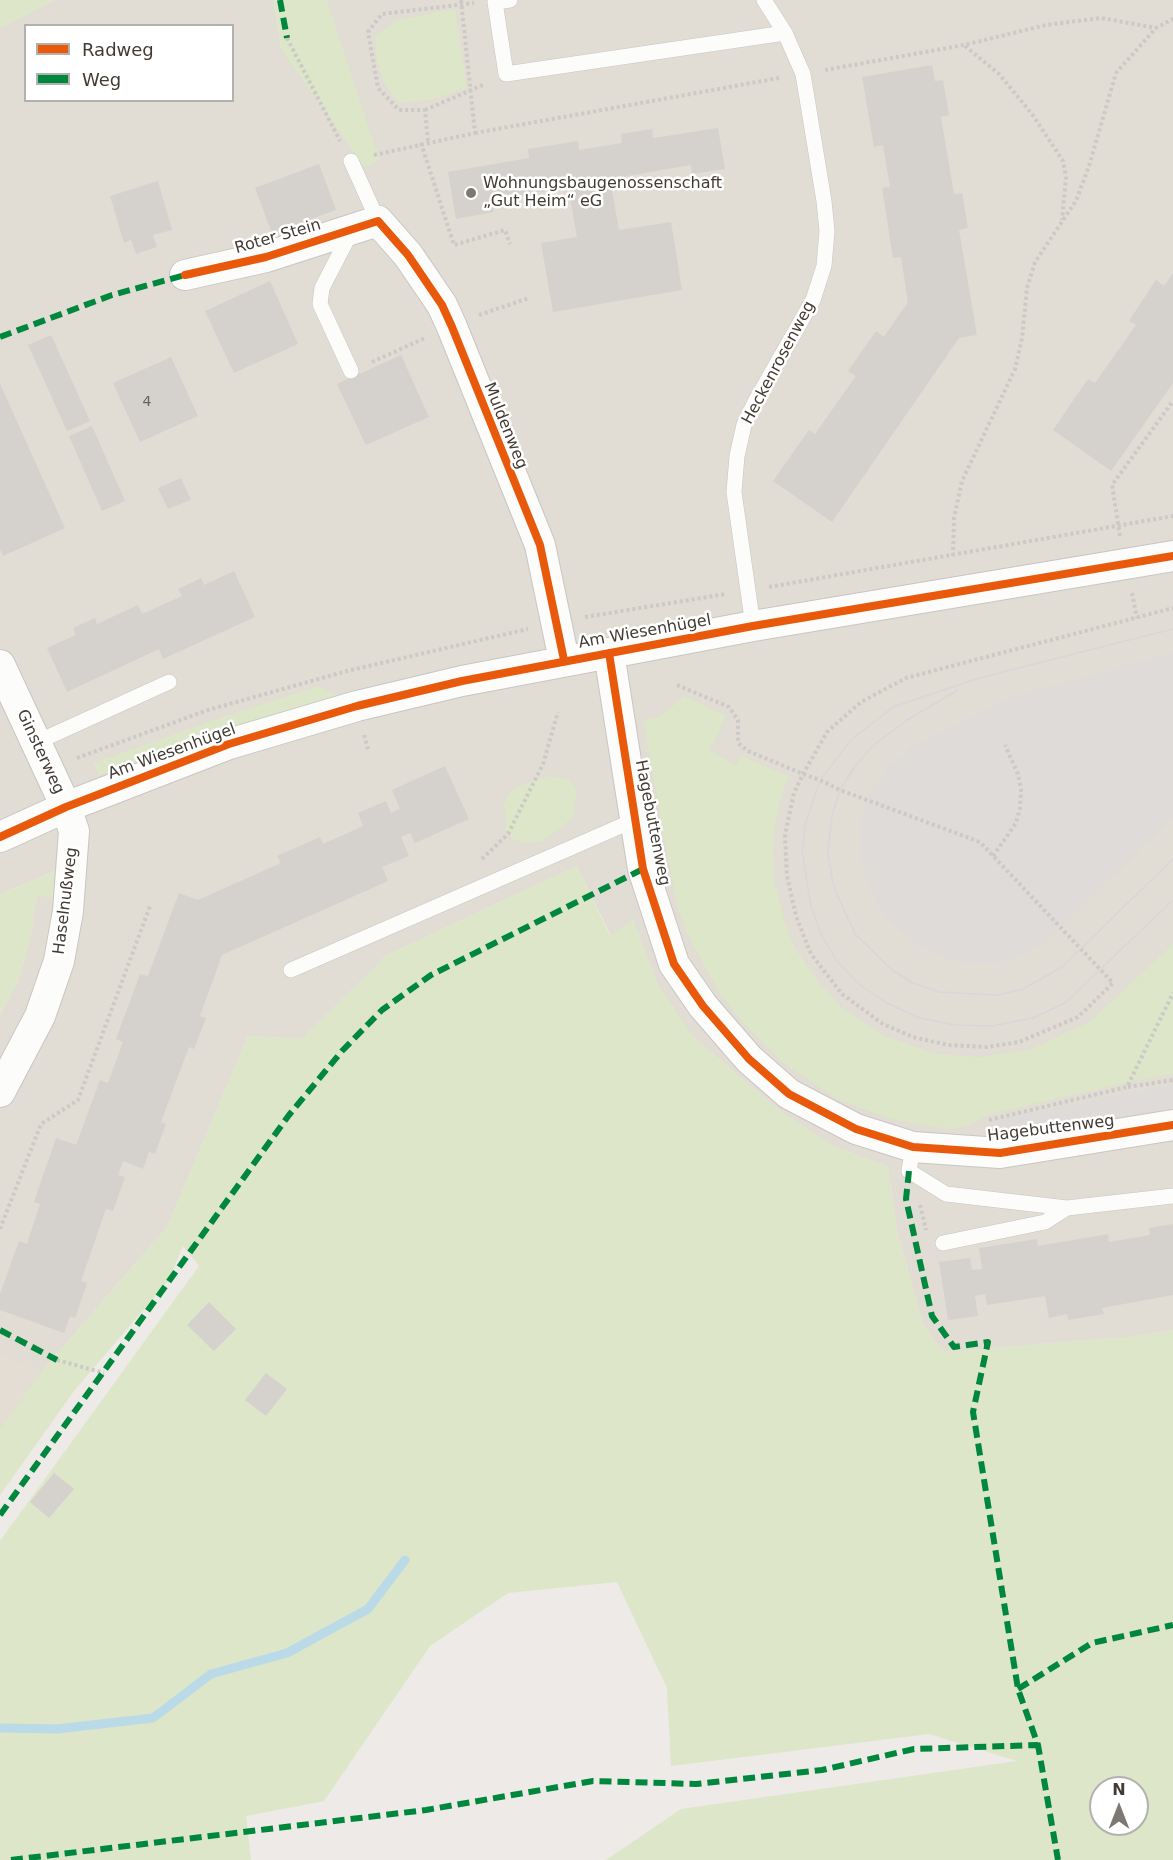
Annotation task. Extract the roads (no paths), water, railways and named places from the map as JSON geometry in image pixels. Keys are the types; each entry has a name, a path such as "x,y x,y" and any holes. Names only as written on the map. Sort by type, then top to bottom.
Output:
{"street":[{"name":"Roter Stein","path":"185,275 266,257 365,225"},
{"name":"Muldenweg","path":"365,225 408,255 442,305 540,545 564,660"},
{"name":"Am Wiesenhügel","path":"0,837 66,807 229,744 292,724 462,681 753,626 1173,556"},
{"name":"Hagebuttenweg","path":"609,652 637,819 643,869 674,964 703,1006 749,1059 789,1094 856,1129 913,1147 1000,1153 1173,1125"},
{"name":"Ginsterweg","path":"0,665 66,807"},
{"name":"Haselnußweg","path":"0,1092 40,1016 59,960 68,911 74,857 74,831 66,807"}],"lane":[{"path":"510,0 495,2 506,74 785,33"},
{"name":"Heckenrosenweg","path":"753,626 734,492 736,456 744,425 755,402 813,300 824,266 827,231 803,74 785,33 764,0"},
{"name":"Muldenweg","path":"351,161 365,225"},
{"path":"351,371 320,304 322,288 365,225"},
{"path":"35,743 169,682"},
{"name":"Hagebuttenweg","path":"291,970 637,819"},
{"path":"913,1147 909,1171 946,1194 1067,1208 1173,1196"},
{"path":"943,1244 1045,1222 1067,1208"}],"waterway":[{"path":"0,1728 57,1729 153,1718 211,1674 287,1653 368,1609 405,1560"}],"tram line":[{"path":"1173,629 979,678 893,707 852,739 820,780 806,822 802,850 811,907 822,936 837,961 859,984 887,1003 920,1018 955,1025 992,1026 1033,1018 1065,1003 1173,900"},
{"path":"958,690 907,720 874,745 855,766 840,790 832,815 828,853 834,888 855,934 892,970 913,983 939,992 998,995 1023,989 1062,967 1173,859"}],"place":[{"name":"Wohnungsbaugenossenschaft „Gut Heim“ eG","path":"471,193"}]}
